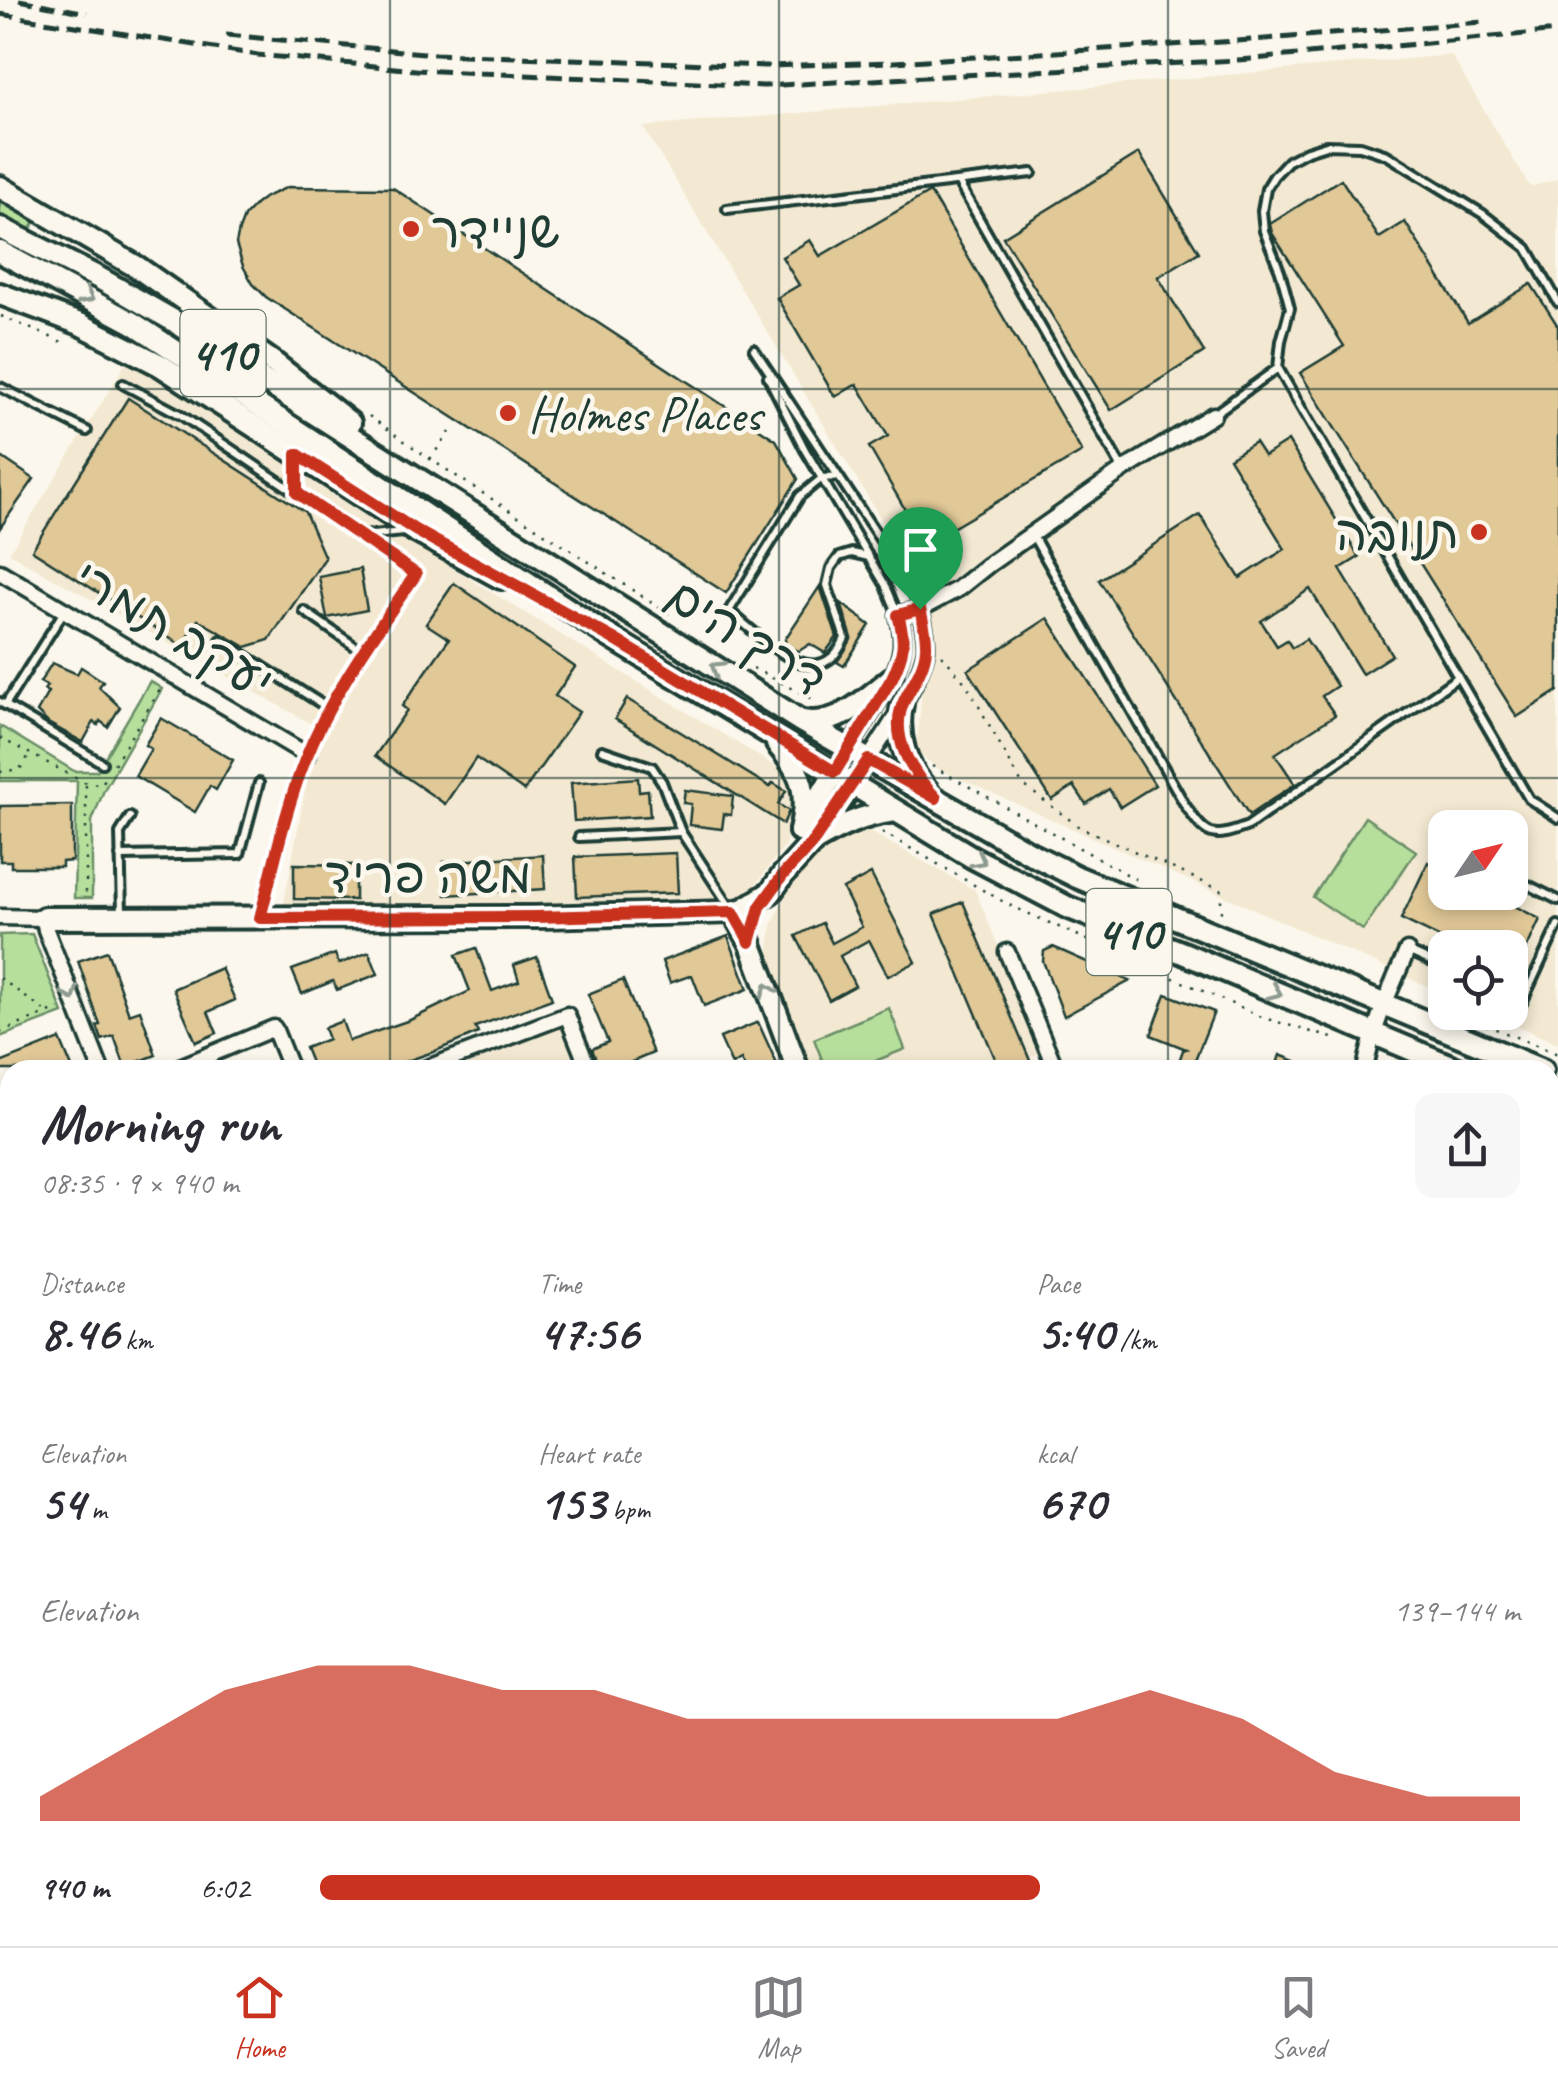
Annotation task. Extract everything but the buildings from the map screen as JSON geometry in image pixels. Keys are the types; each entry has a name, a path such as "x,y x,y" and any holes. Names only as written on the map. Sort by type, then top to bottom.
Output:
{"main road":[{"path":"0,188 152,278 274,364 438,492"},
{"name":"דרך הים","path":"0,228 174,321 799,720 1035,856 1518,1060"},
{"name":"דרך הים","path":"0,252 108,308 612,638 972,857 1067,907 1436,1060"},
{"path":"0,294 134,350 415,530 612,638"},
{"path":"799,720 812,723 839,716 892,678"},
{"path":"902,704 900,725 907,760 920,783 936,798"},
{"path":"766,731 790,758 800,777 806,836 895,811"},
{"name":"משה פריד","path":"44,918 535,917 733,912 755,904 777,884 844,778"},
{"path":"750,942 760,907 777,884"},
{"path":"733,912 750,942 794,1060"}],"street":[{"path":"844,778 859,754 903,650 898,615 920,609 958,589 1123,470 1213,415"},
{"name":"יעקב תמרי","path":"0,572 306,755"},
{"path":"859,754 902,704 922,667 926,652 920,609"},
{"name":"משה פריד","path":"0,917 44,918"},
{"path":"44,918 97,1060"},
{"path":"1367,1060 1384,1003 1407,951"},
{"path":"1007,952 1052,1060"},
{"path":"448,1060 567,1015 585,1060"},
{"path":"198,1060 274,1028 287,1060"}],"lane":[{"path":"1558,302 1527,248 1483,214 1386,155 1360,146 1326,145 1288,161 1266,189 1264,231 1290,308 1278,368 1529,799 1558,818"},
{"path":"726,209 1032,173"},
{"path":"958,182 1123,470"},
{"path":"898,615 886,586 805,450 754,349 909,583 920,609"},
{"path":"1213,415 1278,368"},
{"path":"123,384 181,415 416,574 330,706 306,755 260,918"},
{"path":"0,387 87,431"},
{"path":"297,454 297,493"},
{"path":"838,477 822,478 800,496 729,610 796,663 814,666 840,650 845,638 826,585 831,568 840,557 852,553 869,557"},
{"path":"360,536 415,530"},
{"path":"1032,534 1185,806 1200,826 1213,834 1227,834 1248,826 1458,677"},
{"path":"64,610 3,704 102,762"},
{"path":"304,611 363,652"},
{"path":"221,640 320,704 330,706"},
{"path":"602,750 652,767 662,782 681,832 733,912"},
{"path":"120,856 240,854 259,783"},
{"path":"122,918 120,832 130,817"},
{"path":"578,838 681,832"},
{"path":"1528,885 1558,900"},
{"path":"1528,989 1558,925"},
{"path":"1407,951 1428,960"}],"path":[{"path":"0,316 67,344"},
{"path":"430,460 450,432"},
{"path":"925,634 967,685 1022,784 1078,826 1222,890 1220,919"},
{"path":"0,772 20,769 30,754"},
{"path":"86,784 86,918"},
{"path":"0,978 47,1014"},
{"path":"0,1032 74,1003"},
{"path":"1499,1030 1558,1054"}],"shaded area":[{"path":"1451,55 1530,187 1558,179 1558,1044 1526,1030 1528,930 1428,930 1428,986 938,769 916,751 922,693 936,629 918,580 643,127"},
{"path":"131,355 405,539 794,778 797,797 785,846 753,888 719,906 282,913 317,727 9,553"},
{"path":"863,828 975,890 1042,1052 1023,1060 803,1060 774,986 768,955 772,925 786,894 834,835"},
{"path":"565,1021 580,1060 465,1060"}],"green space":[{"path":"0,195 37,217 30,231 0,215"},
{"path":"150,681 162,689 104,790 92,821 92,898 74,898 77,781 0,781 0,726 74,771 97,771"},
{"path":"1365,817 1416,851 1363,930 1313,897"},
{"path":"32,934 63,1013 0,1037 0,935"},
{"path":"889,1008 905,1049 878,1060 822,1060 814,1039"}],"railway":[{"path":"19,0 87,13"},
{"path":"0,14 258,55 416,70 763,86 1254,59 1558,31"},
{"path":"226,35 435,54 765,66 1253,40 1483,22"}],"place":[{"name":"שניידר","path":"411,229"},
{"name":"Holmes Places","path":"508,413"},
{"name":"תנובה","path":"1479,532"}],"route":[{"path":"297,454 415,530 612,638 835,772 900,662 904,641 898,615 920,609 926,652 902,704 900,725 907,760 920,783 936,798 868,760 813,842 760,907 750,942 733,912 260,918 296,784 313,740 340,687 416,574 297,493 297,454"}]}
